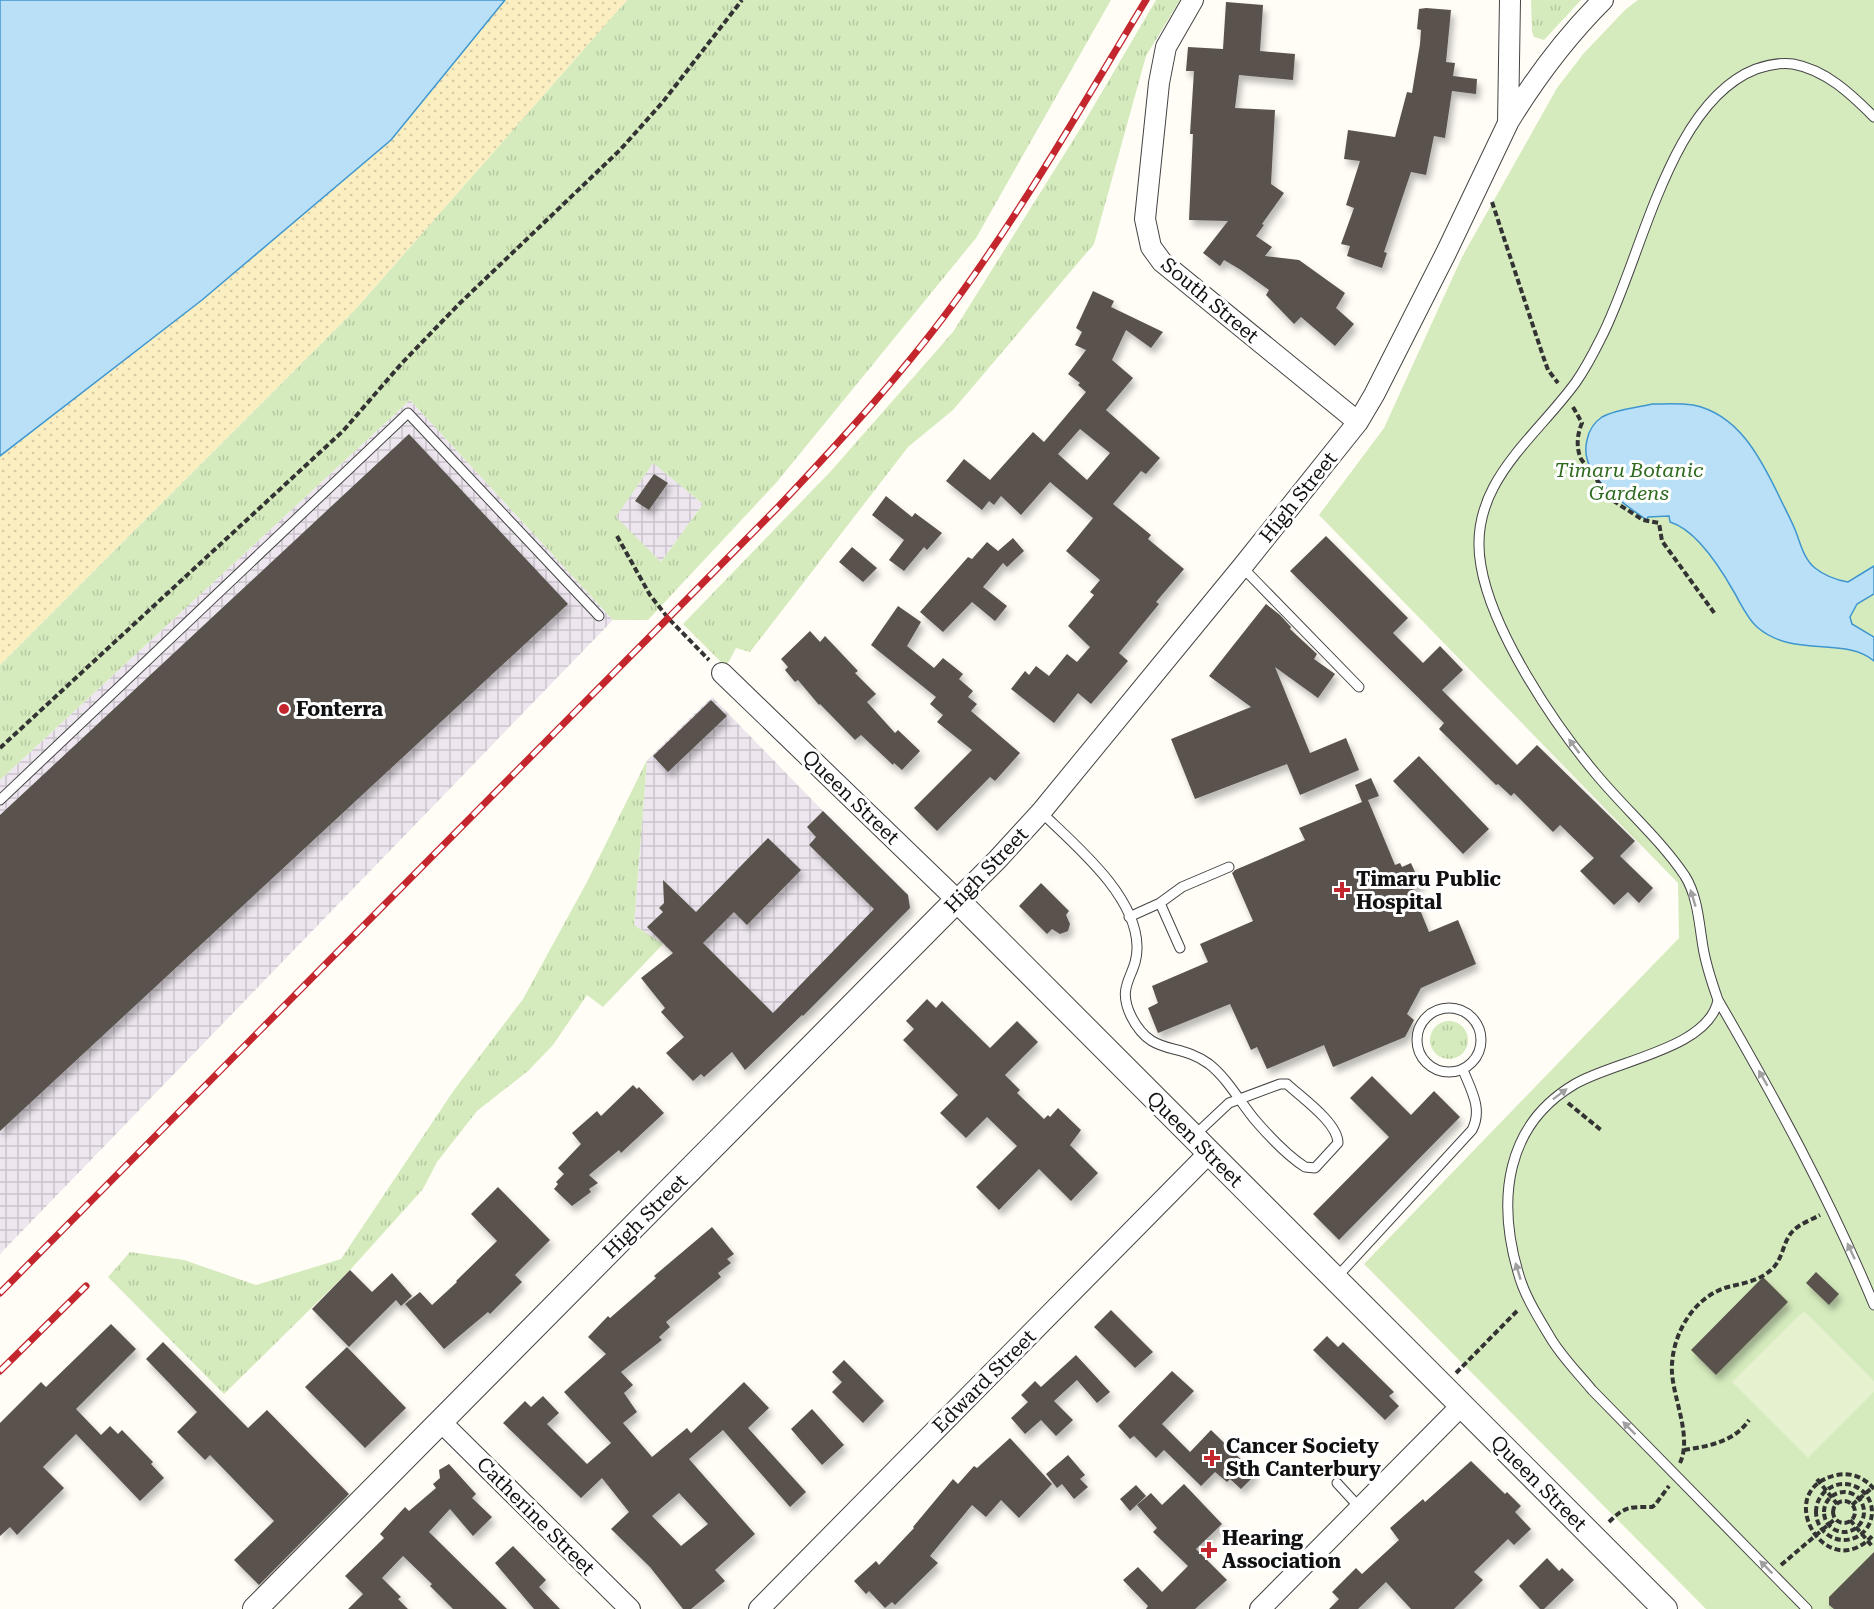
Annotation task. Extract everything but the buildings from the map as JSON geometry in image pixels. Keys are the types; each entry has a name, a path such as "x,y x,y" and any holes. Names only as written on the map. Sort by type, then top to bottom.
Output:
{"street":[{"name":"South Street","path":"1193,0 1166,47 1159,83 1145,219 1151,247 1162,262 1358,422"},
{"name":"High Street","path":"255,1609 997,860 1041,812 1358,422 1446,253 1509,123 1510,0"},
{"path":"1509,123 1533,82 1555,53 1602,0"},
{"name":"Queen Street","path":"722,673 957,900 1665,1609"},
{"name":"Edward Street","path":"759,1609 1201,1145"},
{"path":"1260,1609 1461,1406"},
{"name":"Catherine Street","path":"441,1422 630,1609"}],"lane":[{"path":"1874,117 1836,84 1807,68 1790,64 1776,64 1737,78 1707,107 1679,150 1646,224 1612,315 1588,362 1566,393 1504,469 1487,499 1480,520 1479,543 1480,563 1486,590 1510,644 1572,743 1596,774 1670,856 1687,879 1698,915 1711,982 1718,1000 1785,1117 1831,1209 1874,1305"},
{"path":"0,800 408,413 599,616"},
{"path":"1242,567 1359,687"},
{"path":"1041,812 1083,853 1110,884 1129,916 1137,946 1135,963 1124,996 1131,1015 1142,1032 1161,1047 1194,1054 1211,1066 1240,1099 1255,1120 1305,1167 1315,1168 1338,1143 1338,1136 1332,1126 1287,1084 1280,1084 1240,1099 1229,1103 1220,1110 1201,1145"},
{"path":"1129,916 1161,903 1182,888 1229,867"},
{"path":"1161,903 1180,948"},
{"path":"1718,1000 1716,1010 1697,1033 1683,1041 1594,1074 1576,1083 1538,1114 1516,1151 1510,1179 1508,1222 1518,1274 1551,1340 1592,1390 1807,1609"},
{"path":"1449,1007 1470,1015 1478,1023 1482,1034 1479,1055 1472,1064 1462,1070 1453,1073 1432,1068 1419,1052 1418,1032 1422,1023 1429,1015 1449,1007"},
{"path":"1335,1279 1472,1130 1476,1122 1477,1104 1462,1070"},
{"path":"1337,1484 1360,1508"}],"path":[{"path":"0,748 343,431 402,363 459,304 620,150 662,103 742,0"},
{"path":"1483,176 1548,370 1566,393 1582,423 1578,433 1581,459 1612,501 1643,520 1659,523 1662,541 1715,614"},
{"path":"617,536 650,595 668,618 722,673"},
{"path":"1559,1095 1600,1130"},
{"path":"1593,1538 1623,1509 1655,1505 1675,1475 1684,1450 1684,1430 1675,1396 1672,1370 1676,1341 1687,1318 1717,1292 1726,1287 1752,1282 1772,1269 1792,1232 1831,1209"},
{"path":"1442,1387 1512,1318 1527,1294"},
{"path":"1684,1450 1711,1445 1734,1436 1749,1420"},
{"path":"1852,1505 1874,1488 1853,1475 1835,1475 1818,1481 1807,1502 1806,1515 1815,1536 1824,1544 1835,1549 1846,1550 1858,1547 1874,1534"},
{"path":"1818,1481 1836,1504"},
{"path":"1842,1483 1859,1488 1866,1494 1872,1510 1872,1519 1862,1534 1855,1538 1837,1540 1822,1530 1815,1514 1816,1505 1825,1490 1842,1483"},
{"path":"1849,1492 1859,1499 1864,1511 1857,1527 1845,1532 1828,1525 1824,1507 1831,1497 1836,1493 1849,1492"},
{"path":"1846,1501 1852,1505 1854,1515 1850,1520 1841,1522 1835,1519 1833,1509 1836,1504 1846,1501"},
{"path":"1772,1573 1835,1519"},
{"path":"1850,1520 1872,1546"}],"shaded area":[{"name":"Fonterra","path":"410,400 613,620 0,1254 0,780"},
{"path":"653,462 703,504 661,562 615,517"},
{"path":"712,697 908,895 910,908 768,1048 663,944 634,925 647,760"}],"green space":[{"path":"627,0 1111,0 976,238 776,483 648,620 613,620 410,400 0,780 0,665 353,312","holes":["653,463 703,504 661,562 616,517"]},
{"path":"1156,0 1180,0 1146,56 1094,244 953,410 908,447 750,652 736,648 726,667 683,624 831,471 953,332 1082,126"},
{"path":"1531,0 1581,0 1544,40 1534,37 1532,32"},
{"name":"Timaru Botanic Gardens","path":"1638,0 1874,0 1874,1609 1706,1609 1364,1264 1679,938 1678,883 1319,515 1384,428 1462,257 1557,88 1584,53 1626,9"},
{"path":"647,760 634,925 663,944 603,1007 587,995 553,1045 528,1071 477,1111 437,1162 423,1189 350,1270 224,1394 108,1277 130,1252 184,1260 256,1285 341,1259 454,1090 523,999 587,882"},
{"path":"1449,1021 1463,1026 1468,1040 1463,1054 1449,1059 1435,1054 1430,1040 1435,1026"},
{"path":"1804,1311 1874,1381 1874,1392 1808,1458 1732,1382"}],"sand":[{"path":"505,0 627,0 353,312 0,665 0,457 202,300 391,140"}],"water":[{"path":"0,0 505,0 391,140 202,300 0,456"},
{"path":"1652,404 1693,405 1709,410 1735,427 1755,452 1792,522 1805,556 1819,571 1848,582 1874,566 1874,594 1857,604 1850,617 1852,624 1874,637 1874,661 1849,650 1803,645 1771,637 1750,619 1715,562 1690,533 1670,522 1669,516 1648,517 1647,520 1604,487 1589,465 1586,453 1587,440 1592,427 1608,414"}],"railway":[{"path":"0,1293 779,506 874,402 941,321 987,257 1057,148 1146,0"},
{"path":"0,1371 86,1286"}],"place":[{"name":"Fonterra","path":"284,709"},
{"name":"Timaru Public Hospital","path":"1342,890"},
{"name":"Cancer Society Sth Canterbury","path":"1212,1458"},
{"name":"Hearing Association","path":"1209,1550"}]}
